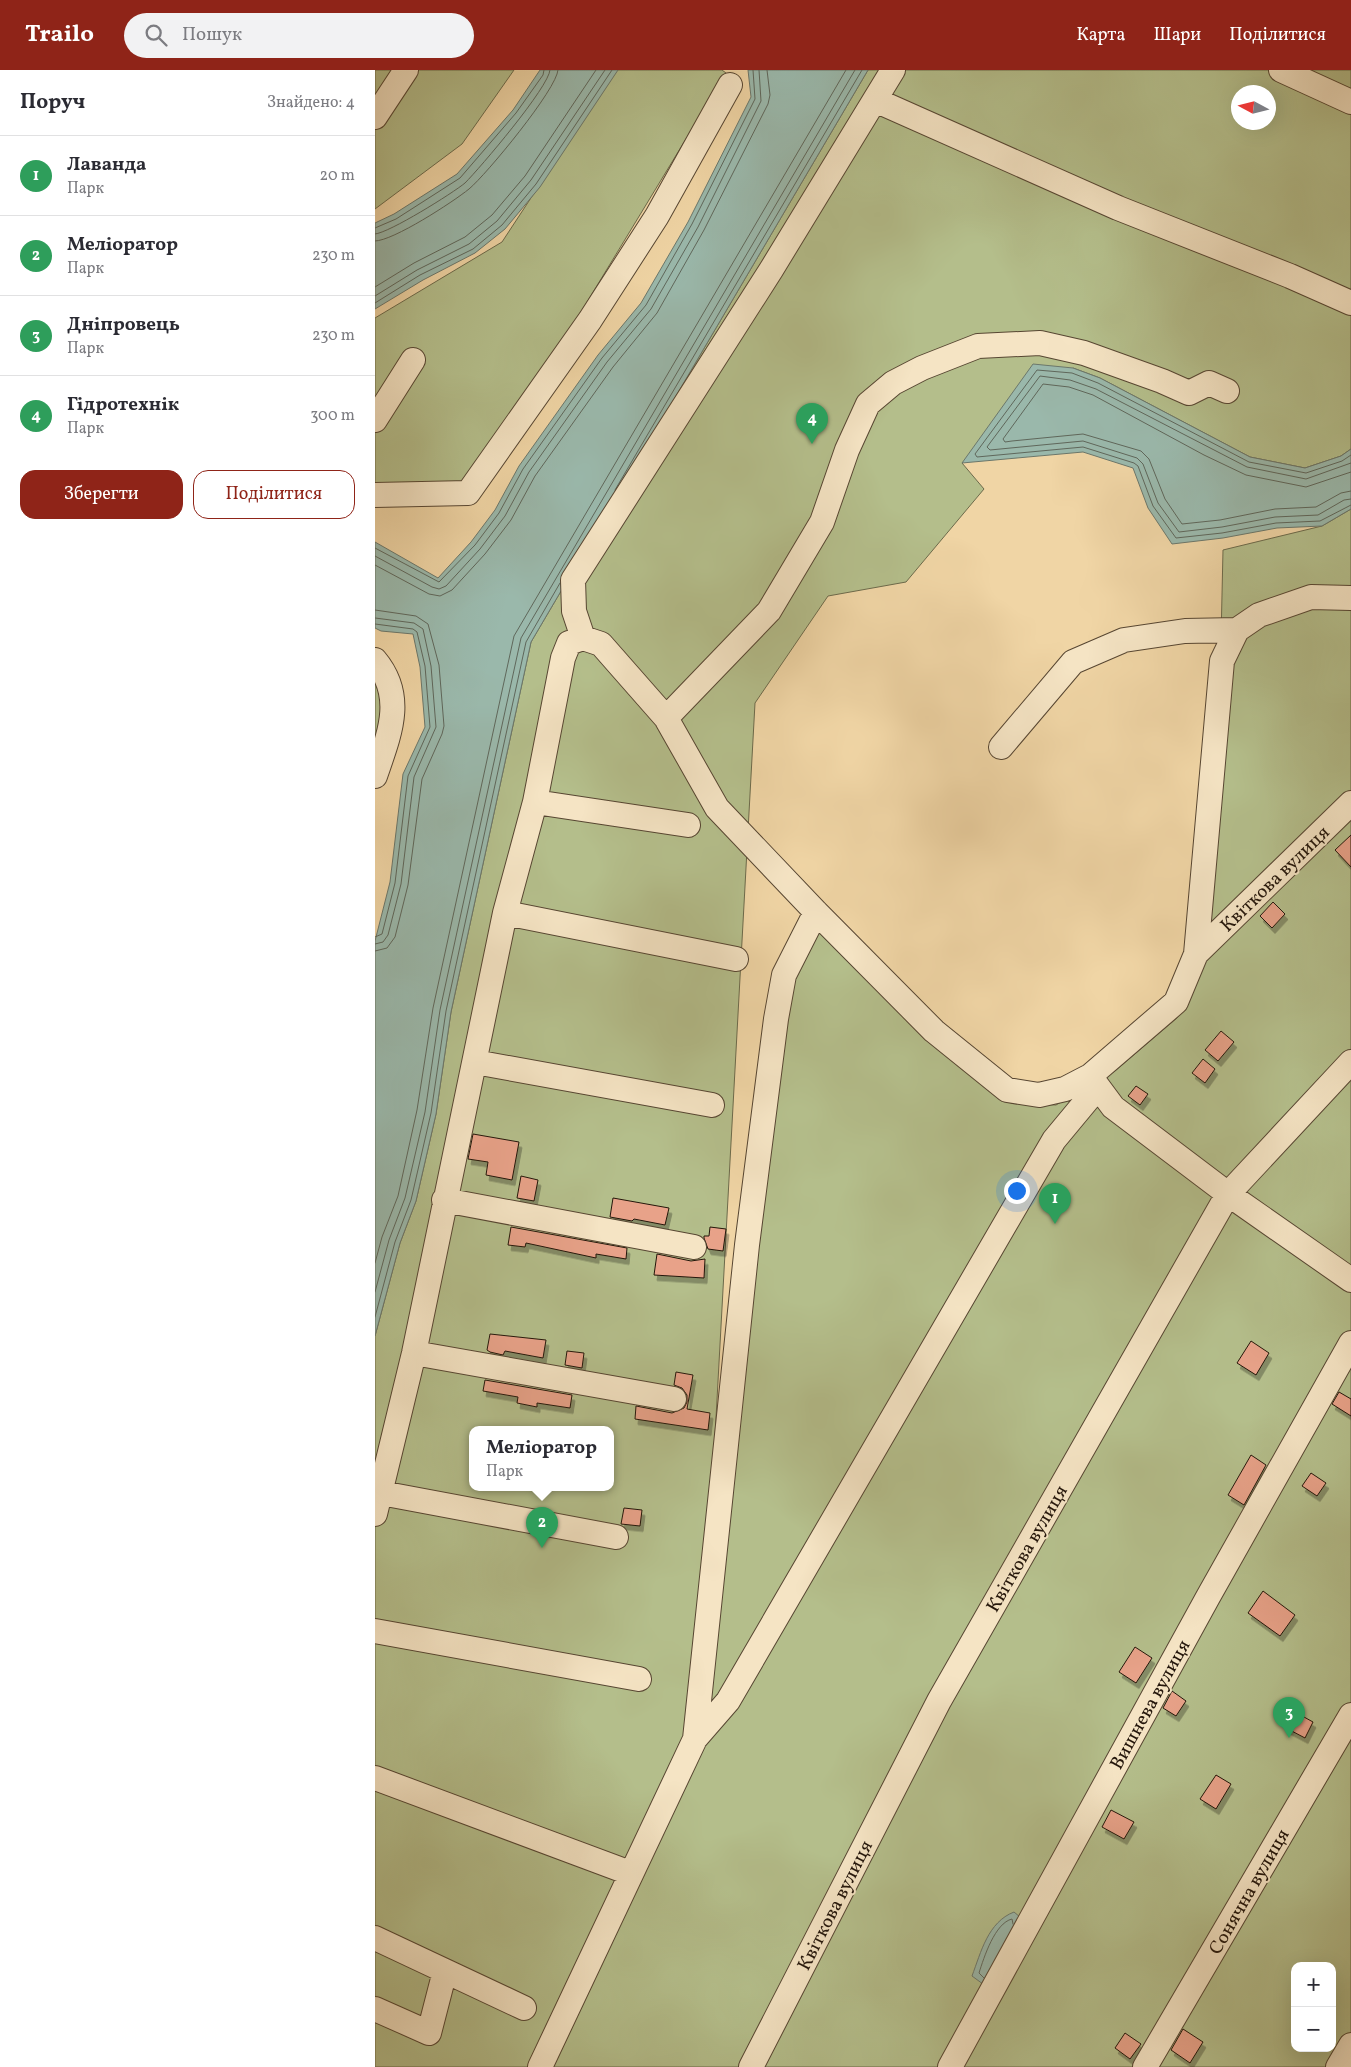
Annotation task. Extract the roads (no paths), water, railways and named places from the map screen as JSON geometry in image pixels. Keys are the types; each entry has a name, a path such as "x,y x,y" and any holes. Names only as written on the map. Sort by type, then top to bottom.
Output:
{"street":[{"path":"375,117 406,70"},
{"path":"583,638 574,611 573,580 765,278 893,70"},
{"path":"1281,70 1351,102"},
{"path":"375,494 468,492 591,320 657,216 730,86"},
{"path":"875,100 1118,208 1290,276 1351,303"},
{"path":"666,718 769,611 822,522 847,450 868,404 893,383 922,368 978,346 1039,343 1084,353 1161,380 1189,393 1209,384 1227,390"},
{"path":"375,420 413,360"},
{"path":"540,2067 630,1873 695,1739 728,1701 1054,1140 1094,1081 1175,1002 1196,954 1222,661 1237,630 1259,615 1311,597 1351,598"},
{"path":"1001,747 1073,662 1124,640 1185,631 1237,630"},
{"path":"616,1537 378,1504 414,1353 444,1200 475,1062 505,913 535,802 563,658 569,643 583,638 601,644 666,718 717,808 816,912 934,1031 1007,1090 1039,1095 1094,1081"},
{"path":"375,660 389,679 393,702 391,727 375,776"},
{"path":"535,802 688,825"},
{"name":"Квіткова вулиця","path":"1196,954 1351,803"},
{"path":"695,1739 747,1245 775,1019 784,975 816,912"},
{"path":"505,913 736,959"},
{"path":"475,1062 712,1104"},
{"name":"Квіткова вулиця","path":"751,2067 939,1701 1228,1194 1351,1062"},
{"path":"1094,1081 1113,1107 1228,1194 1351,1280"},
{"path":"444,1200 694,1247"},
{"name":"Вишнева вулиця","path":"950,2067 1208,1597 1351,1343"},
{"path":"414,1353 673,1399"},
{"path":"375,1631 639,1679"},
{"name":"Сонячна вулиця","path":"1145,2067 1351,1715"},
{"path":"375,1778 630,1873"},
{"path":"375,1938 524,2008"},
{"path":"375,2009 429,2033 445,1971"},
{"path":"1338,2067 1351,2045"}],"water":[{"path":"540,70 618,70 540,187 505,229 475,253 423,280 375,309 375,223 394,214 457,174 513,110"},
{"path":"748,70 868,70 531,642 451,1012 436,1114 416,1201 400,1243 375,1336 375,941 390,882 403,774 425,727 420,667 413,634 381,631 375,628 375,542 438,578 471,542 495,510 519,466 598,355 641,303 688,222 751,97"},
{"path":"1033,364 1073,368 1100,378 1250,457 1305,468 1341,456 1351,449 1351,509 1322,526 1277,528 1223,538 1172,544 1148,508 1133,468 1083,452 962,463"},
{"path":"1014,1912 1020,1917 987,1987 972,1976 992,1930 1005,1917"}],"place":[{"name":"Гідротехнік","path":"812,444"},
{"name":"Лаванда","path":"1055,1224"},
{"name":"Меліоратор","path":"542,1548"},
{"name":"Дніпровець","path":"1289,1738"}]}
